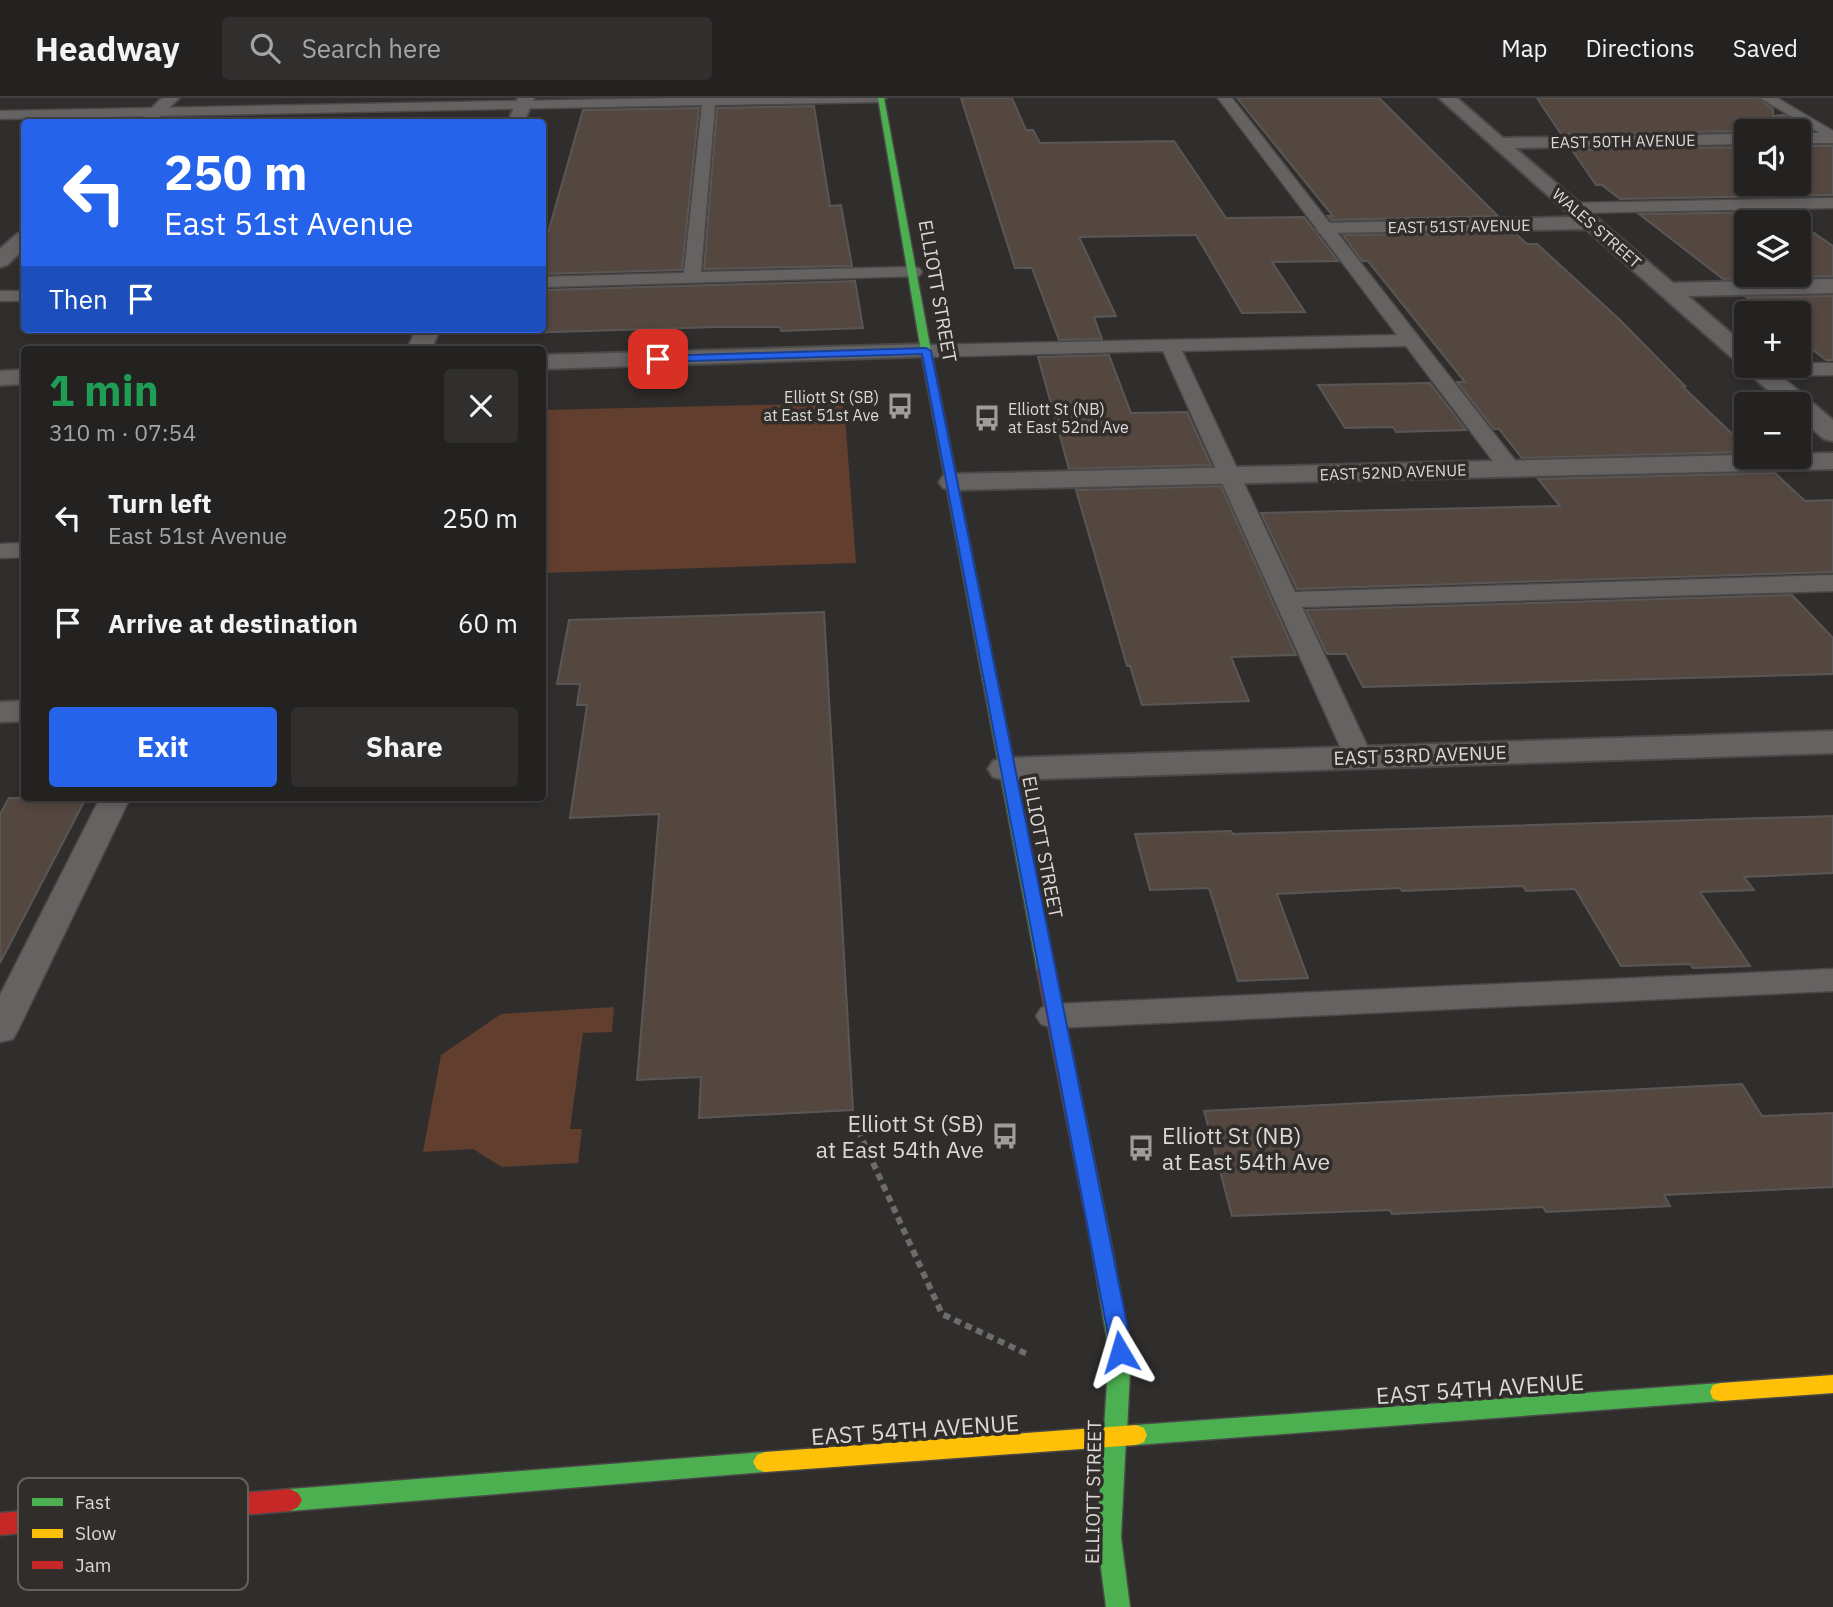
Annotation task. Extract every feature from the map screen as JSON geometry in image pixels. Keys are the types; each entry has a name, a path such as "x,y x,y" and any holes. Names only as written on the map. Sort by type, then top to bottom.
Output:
{"street":[{"path":"151,118 172,98"},
{"name":"ELLIOTT STREET","path":"881,98 1006,769 1117,1324 1120,1352 1109,1537 1118,1607"},
{"name":"WALES STREET","path":"1447,98 1734,348"},
{"path":"517,119 525,101"},
{"path":"1811,138 1833,137"},
{"name":"EAST 50TH AVENUE","path":"1499,143 1734,139"},
{"name":"EAST 51ST AVENUE","path":"1326,229 1591,223"},
{"path":"0,261 21,241"},
{"path":"1667,290 1833,286"},
{"path":"546,362 926,351"},
{"path":"0,378 21,377"},
{"name":"WALES STREET","path":"1769,378 1833,433"},
{"name":"EAST 52ND AVENUE","path":"953,482 1833,461"},
{"path":"0,712 21,711"},
{"name":"EAST 53RD AVENUE","path":"1006,769 1833,742"},
{"name":"EAST 54TH AVENUE","path":"248,1503 562,1477 1833,1384"},
{"name":"EAST 54TH AVENUE","path":"0,1524 18,1522"}],"lane":[{"path":"0,115 151,118 525,101 881,98"},
{"path":"1225,98 1510,468"},
{"path":"1767,98 1833,137"},
{"path":"692,278 709,101"},
{"path":"338,119 345,109"},
{"path":"1574,208 1833,203"},
{"path":"546,282 913,272"},
{"path":"0,296 21,296"},
{"path":"926,351 1412,340"},
{"path":"1170,346 1357,756"},
{"path":"1811,368 1833,369"},
{"path":"0,551 21,550"},
{"path":"1286,600 1833,583"},
{"path":"0,1030 9,996 114,801"},
{"path":"1054,1016 1833,980"}],"path":[{"path":"858,1130 942,1314 1027,1353"}],"shaded area":[{"path":"844,403 856,563 546,573 546,410"},
{"path":"614,1007 612,1032 583,1033 570,1129 582,1129 578,1163 502,1167 473,1149 423,1152 441,1055 501,1014"}],"building":[{"path":"961,98 1012,98 1026,130 1033,130 1040,143 1174,141 1226,218 1304,217 1338,261 1272,262 1305,312 1242,313 1196,235 1079,237 1116,316 1094,317 1102,339 1059,340 1032,268 1015,268"},
{"path":"1237,98 1379,98 1498,216 1331,220 1328,216 1333,216"},
{"path":"1537,98 1758,98 1773,109 1773,116 1784,115 1791,119 1734,119 1734,131 1561,134"},
{"path":"814,106 830,206 841,205 852,266 704,269 717,108"},
{"path":"699,108 682,270 546,274 546,240 583,110"},
{"path":"1811,146 1833,146 1833,195 1811,195"},
{"path":"1734,147 1734,196 1780,196 1620,199 1602,185 1596,185 1572,150"},
{"path":"1734,213 1734,279 1723,279 1639,214"},
{"path":"1811,231 1833,246 1833,276 1811,277"},
{"path":"1515,233 1527,244 1537,244 1619,319 1685,386 1682,386 1734,436 1734,452 1522,458 1499,429 1494,429 1457,382 1465,382 1368,261 1362,261 1343,235"},
{"path":"855,281 863,328 781,331 780,327 717,327 546,332 546,290"},
{"path":"1833,296 1833,360 1826,360 1811,348 1811,301 1751,301 1746,297"},
{"path":"1109,355 1131,413 1187,412 1211,465 1069,469 1038,357"},
{"path":"1430,383 1466,430 1396,432 1393,427 1345,428 1318,385"},
{"path":"1775,473 1805,501 1833,500 1833,572 1297,589 1261,513 1560,506 1538,479"},
{"path":"1221,486 1296,655 1231,657 1249,701 1142,705 1130,666 1127,666 1076,490"},
{"path":"1792,595 1833,638 1833,674 1363,687 1346,654 1327,654 1306,610"},
{"path":"824,612 853,1110 699,1118 701,1077 637,1080 659,814 570,818 587,705 577,705 580,684 557,684 569,620"},
{"path":"9,798 21,798 21,801 84,801 0,963 0,814"},
{"path":"1833,816 1833,873 1744,877 1754,890 1700,892 1750,966 1621,966 1575,889 1526,891 1523,886 1402,891 1400,888 1277,894 1308,978 1238,981 1209,888 1150,890 1135,834 1231,831 1233,834"},
{"path":"1742,1084 1762,1116 1833,1113 1833,1187 1664,1195 1670,1206 1546,1212 1543,1207 1392,1214 1390,1210 1232,1216 1204,1111"}],"traffic: fast":[{"path":"881,98 926,351 1046,969"},
{"path":"1101,1243 1120,1352 1109,1537 1118,1607"},
{"path":"1136,1435 1721,1392"},
{"path":"290,1500 765,1462"}],"traffic: slow":[{"path":"1721,1392 1833,1384"},
{"path":"765,1462 1136,1435"}],"traffic: jam":[{"path":"1046,969 1101,1243"},
{"path":"248,1503 290,1500"},
{"path":"0,1524 18,1523"}],"place":[{"name":"Elliott St (SB) at East 51st Ave","path":"900,406"},
{"name":"Elliott St (NB) at East 52nd Ave","path":"987,418"},
{"name":"Elliott St (SB) at East 54th Ave","path":"1005,1136"},
{"name":"Elliott St (NB) at East 54th Ave","path":"1141,1148"}],"route":[{"path":"658,359 926,351 1054,1016 1117,1324 1120,1352"}]}
